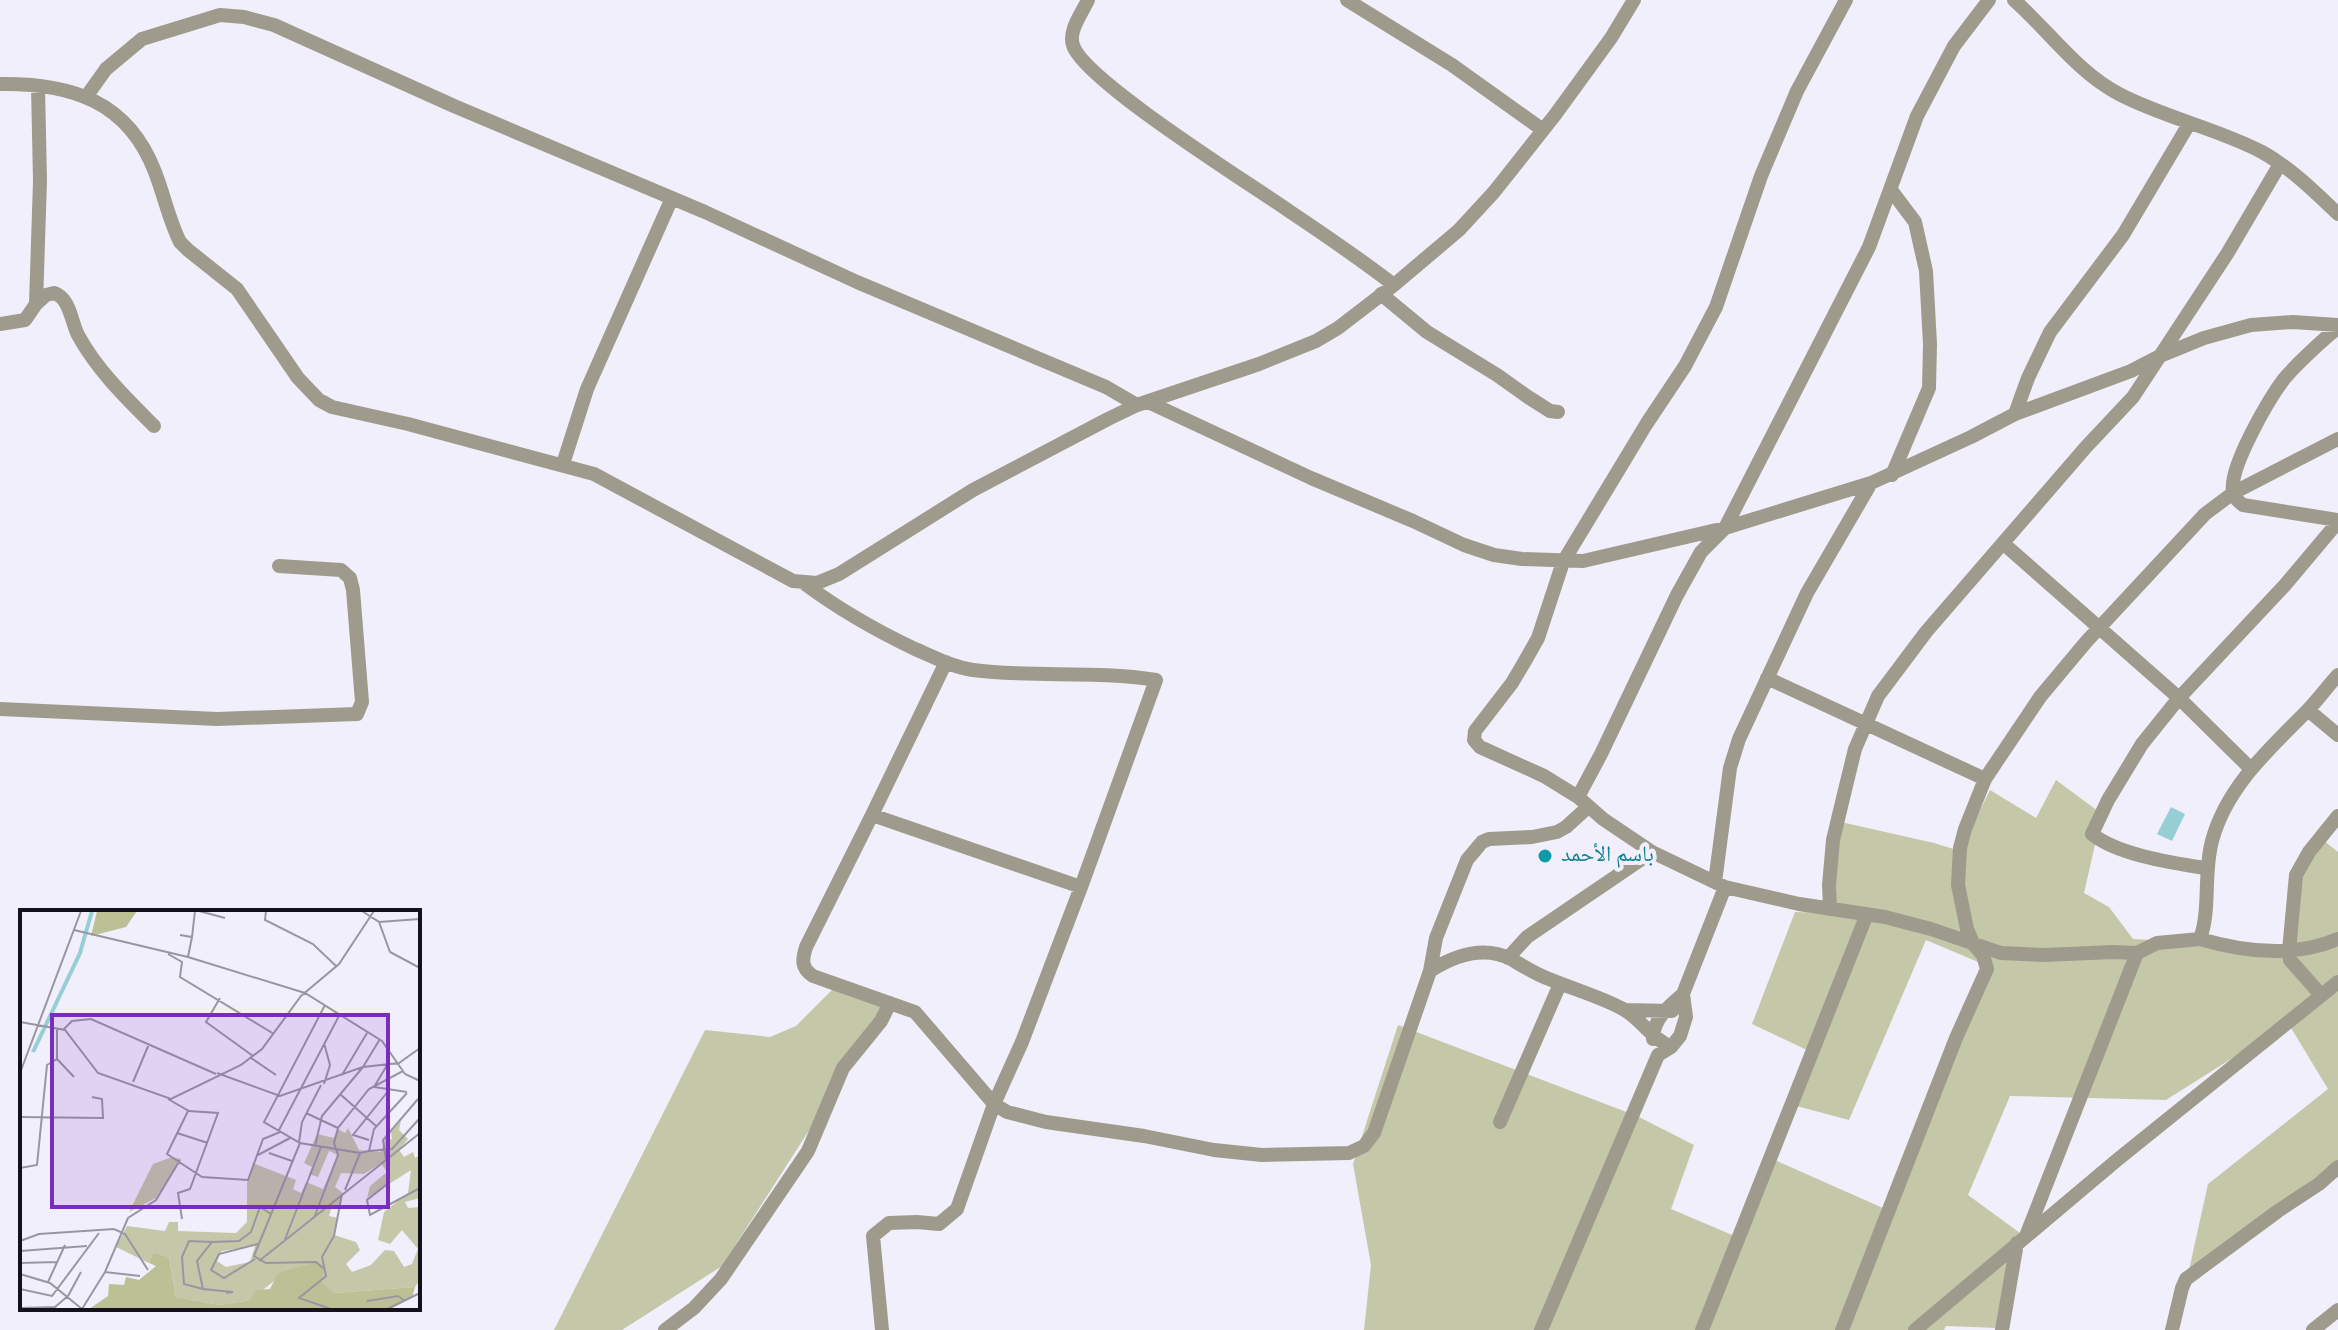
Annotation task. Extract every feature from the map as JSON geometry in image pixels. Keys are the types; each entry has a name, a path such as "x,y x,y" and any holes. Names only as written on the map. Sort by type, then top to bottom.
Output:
{"street":[{"path":"1088,0 1072,33 1072,43 1078,55 1102,79 1148,115 1394,285"},
{"path":"1347,0 1452,65 1543,130"},
{"path":"0,84 68,91 114,112 137,135 155,170 180,242 237,289 298,378 319,400 332,407 594,474 779,574 805,584 824,582 839,574 973,490 1142,403 1215,380 1316,341 1338,328 1394,285 1475,213 1543,130 1611,38 1634,0"},
{"path":"1846,0 1797,91 1761,176 1716,307 1685,366 1563,562 1538,638 1512,683 1475,731 1476,745 1544,776 1652,852 1720,884 1791,903 1867,914 1931,929 2001,953 2137,953 2157,943 2200,939 2235,949 2289,951 2338,939"},
{"path":"946,662 806,947 802,965 805,971 915,1012 994,1104 1007,1112 1046,1122 1262,1155 1349,1153 1364,1146 1374,1133 1430,971 1442,921 1457,881 1476,847 1489,839 1532,837 1557,832 1566,827 1583,802 1601,754 1677,595 1701,552 1725,528 1869,247 1917,116 1954,46 1989,0"},
{"path":"2014,0 2084,71 2099,82 2138,103 2238,141 2280,164 2338,214"},
{"path":"86,97 106,69 142,39 220,15 244,17 274,25 857,282 1106,387 1464,545 1494,555 1583,561 1725,528 1892,475 2015,414 2131,371 2204,338 2251,325 2293,322 2338,326"},
{"path":"36,304 40,181 38,86"},
{"path":"2015,414 2050,332 2123,235 2189,124"},
{"path":"1830,908 1833,840 1855,749 1878,696 1926,632 2133,397 2233,245 2280,164"},
{"path":"1891,190 1915,222 1926,271 1930,344 1929,388 1892,475"},
{"path":"563,464 587,389 672,198"},
{"path":"0,324 25,320 46,295 54,293 64,299 79,338 108,378 154,426"},
{"path":"1381,294 1427,332 1550,411 1558,412"},
{"path":"2338,326 2283,381 2268,404 2236,468 2233,493 2243,505 2338,521"},
{"path":"1842,1330 1956,1038 1987,969 1983,955 1974,945 1967,929 1958,885 1960,848 1985,779 2040,697 2099,627 2205,514 2233,493 2338,439"},
{"path":"1541,1330 1658,1055 1671,1047 1680,1036 1686,1017 1683,994 1720,884 1730,768 1739,739 1807,593 1871,483"},
{"path":"2205,868 2165,862 2092,834 2108,800 2142,744 2179,698 2285,585 2338,521"},
{"path":"2004,544 2179,698 2250,768"},
{"path":"0,709 217,719 357,714 362,702 350,578 341,570 279,566"},
{"path":"805,584 842,611 891,637 946,662 972,670 1110,675 1156,680 1081,887 1022,1042 994,1104 957,1209 939,1224 889,1223 873,1236 882,1330"},
{"path":"2200,939 2205,925 2205,868 2219,821 2250,768 2338,675"},
{"path":"1767,678 1985,779"},
{"path":"2308,710 2338,735"},
{"path":"872,815 1081,887"},
{"path":"2321,995 2290,960 2296,875 2309,852 2338,816"},
{"path":"1508,958 1527,937 1652,852"},
{"path":"1702,1330 1867,914"},
{"path":"1430,971 1458,955 1490,953 1508,958 1560,984 1625,1010 1663,1044 1671,1047"},
{"path":"2002,1330 2021,1240 2137,953"},
{"path":"1915,1330 2338,982"},
{"path":"1500,1122 1560,984"},
{"path":"1658,1055 1653,1033 1665,1010 1683,994"},
{"path":"665,1330 694,1308 721,1279 808,1151 843,1068 881,1021 890,1003"},
{"path":"1625,1010 1665,1010 1686,1017"},
{"path":"2172,1330 2186,1279 2319,1184 2338,1167"},
{"path":"2313,1330 2338,1310"}],"green space":[{"path":"2056,780 2102,814 2084,893 2109,907 2133,939 2292,948 2303,871 2318,836 2338,852 2338,1170 2189,1270 2208,1184 2328,1089 2288,1023 2166,1100 2010,1096 1968,1195 2020,1233 1998,1328 1364,1330 1371,1265 1353,1164 1398,1025 1637,1116 1694,1145 1671,1209 1737,1237 1768,1157 1883,1208 1990,967 1926,940 1849,1120 1789,1104 1809,1051 1752,1024 1795,912 1830,913 1841,822 1960,851 1990,790 2036,818"},
{"path":"837,985 894,998 722,1266 622,1330 554,1330 705,1030 770,1037 796,1026"}],"water":[{"path":"2171,807 2185,814 2172,841 2157,834"}],"place":[{"name":"باسم الأحمد","path":"1545,856"}]}
